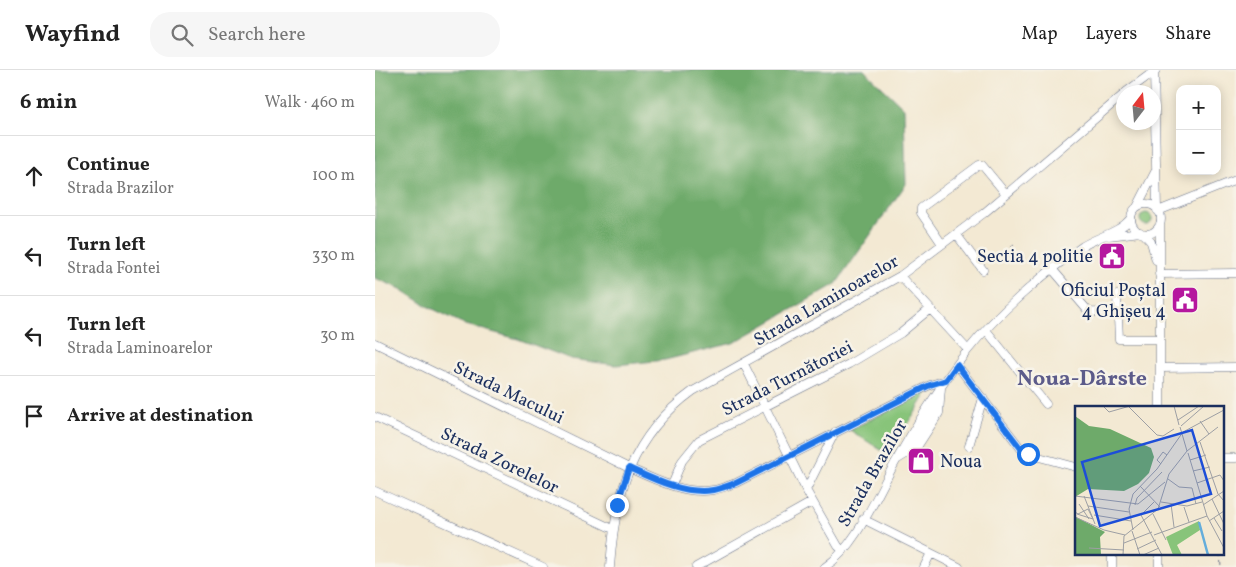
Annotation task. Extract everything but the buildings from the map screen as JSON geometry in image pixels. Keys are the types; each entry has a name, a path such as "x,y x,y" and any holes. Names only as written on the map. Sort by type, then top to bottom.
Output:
{"street":[{"name":"Strada Laminoarelor","path":"1136,85 1155,70"},
{"path":"1155,70 1158,210 1160,224 1160,406"},
{"name":"Strada Laminoarelor","path":"611,567 613,529 629,468 650,432 676,404 693,391 900,276 1006,194 1116,102"},
{"path":"943,244 921,213 921,208 979,165 982,165 1006,194"},
{"path":"1157,168 1131,218 1133,226 1142,233 1153,248 1159,274"},
{"path":"1158,210 1236,180"},
{"path":"1137,208 1149,205 1158,210"},
{"name":"Strada Brazilor","path":"825,567 843,551 935,396 968,350 986,330 1053,270 1084,246 1120,229 1131,218"},
{"path":"1142,233 1151,233 1160,224"},
{"name":"Strada Brazilor","path":"1100,237 1142,233"},
{"path":"956,234 983,270"},
{"path":"1053,270 1089,312 1117,313"},
{"path":"1159,274 1236,273"},
{"path":"900,276 968,350"},
{"path":"1117,295 1119,339 1159,339"},
{"name":"Strada Turnătoriei","path":"672,485 682,461 699,440 765,408 878,348 901,333 930,309"},
{"path":"986,330 1046,404"},
{"name":"Strada Macului","path":"375,343 629,468 672,485 712,490 736,483 930,385 946,380"},
{"path":"744,364 812,502 838,546 843,551"},
{"path":"957,365 1022,450 1028,454 1075,467"},
{"path":"1160,368 1236,367"},
{"path":"896,460 917,447 939,413 941,388"},
{"path":"969,446 983,398"},
{"name":"Strada Zorelelor","path":"375,417 613,529"},
{"path":"806,490 835,432"},
{"path":"1223,458 1236,458"},
{"path":"375,491 543,567"},
{"path":"696,567 812,502"},
{"path":"863,519 959,567"},
{"path":"924,567 931,553"},
{"path":"1112,554 1112,567"},
{"path":"1159,554 1159,567"}],"path":[{"path":"1005,252 1015,244"},
{"path":"1220,554 1221,567"}],"green space":[{"path":"375,70 864,70 904,108 906,184 836,284 733,343 665,360 616,365 571,359 518,339 466,325 427,306 401,289 375,278"},
{"path":"1148,213 1151,214 1151,224 1144,225 1141,224 1140,217 1141,214"},
{"path":"929,390 894,447 881,450 850,430"}],"place":[{"name":"Sectia 4 politie","path":"1112,256"},
{"name":"Oficiul Poștal 4 Ghișeu 4","path":"1185,300"},
{"name":"Noua","path":"921,461"}],"district":[{"name":"Noua-Dârste","path":"1082,377"}],"route":[{"path":"617,505 629,468 672,485 694,490 712,490 736,483 930,385 946,380 957,365 1022,450 1028,454"}]}
